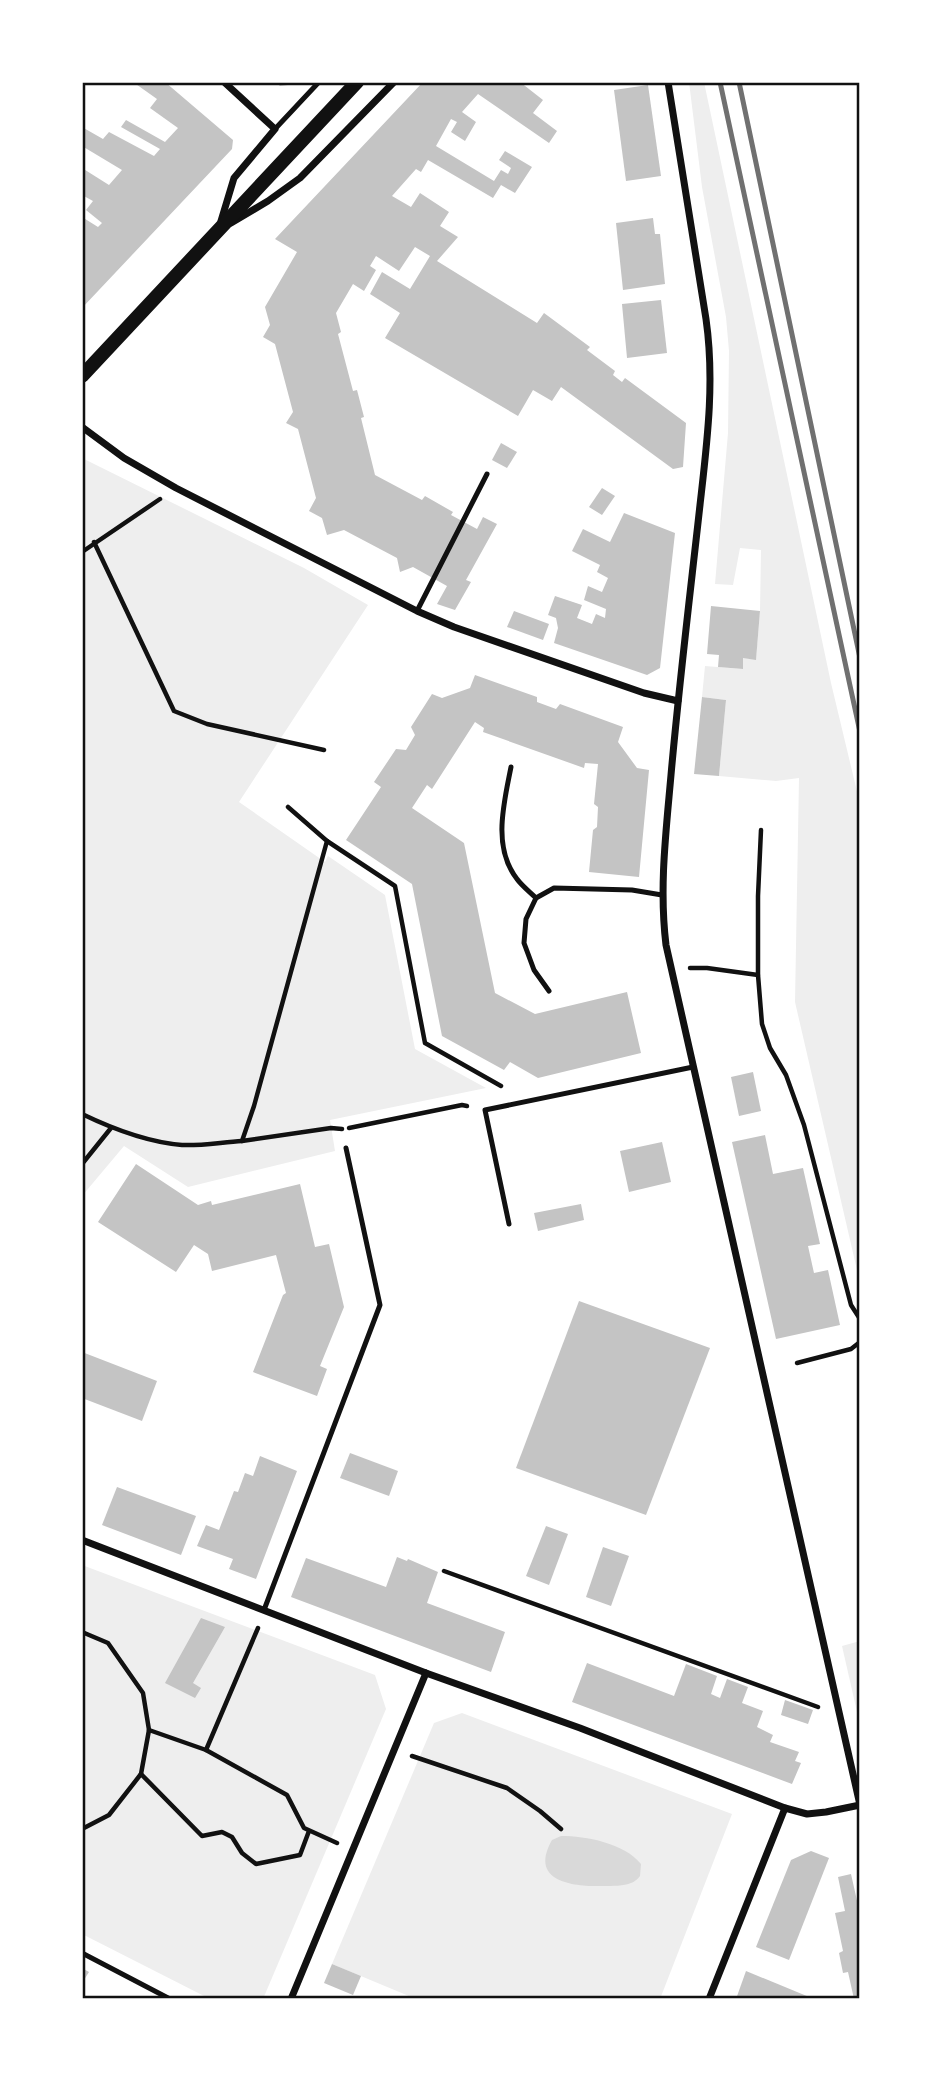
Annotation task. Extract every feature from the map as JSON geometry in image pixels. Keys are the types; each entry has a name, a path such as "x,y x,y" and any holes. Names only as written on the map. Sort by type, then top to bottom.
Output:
{"main road":[{"path":"82,376 357,82"}],"street":[{"path":"218,231 234,178 275,129 224,82"},
{"path":"218,231 300,178 394,82"},
{"path":"82,1540 785,1808 807,1814 860,1805 664,933 662,895 678,701 708,432 711,352 668,82"},
{"path":"82,427 124,458 176,488 417,611 454,627 644,693 678,701"},
{"path":"292,1999 426,1673"},
{"path":"709,1999 785,1808"}],"lane":[{"path":"275,129 319,82"},
{"path":"417,611 487,474"},
{"path":"511,767 503,805 502,837 506,861 516,878 536,898"},
{"path":"549,991 534,970 524,943 526,919 536,898 554,888 632,890 662,895"},
{"path":"509,1224 485,1110 693,1067"},
{"path":"264,1610 380,1305 346,1148"},
{"path":"82,1953 170,1999"}],"path":[{"path":"82,552 176,488"},
{"path":"94,542 174,711 207,723 324,750"},
{"path":"288,807 327,841 395,886 425,1043 526,1101"},
{"path":"761,830 758,975 762,1024 770,1048 786,1075 804,1125 851,1306 860,1319"},
{"path":"243,1141 327,841"},
{"path":"671,969 707,968 758,975"},
{"path":"82,1114 111,1128 142,1138 182,1145 243,1141 331,1128 356,1128 462,1105 485,1110"},
{"path":"82,1164 111,1128"},
{"path":"342,1128 346,1148"},
{"path":"797,1363 851,1349 860,1342"},
{"path":"444,1571 840,1715"},
{"path":"206,1750 264,1610"},
{"path":"82,1632 108,1643 143,1693 149,1730 141,1774 109,1815 82,1829"},
{"path":"149,1730 206,1750 287,1795 304,1828 354,1848"},
{"path":"394,1751 507,1788 561,1829"},
{"path":"141,1774 202,1836 222,1832 232,1837 242,1853 256,1864 300,1855 309,1831"}],"shaded area":[{"path":"689,82 704,82 831,683 860,804 860,1283 795,1002 799,778 776,781 719,776 726,700 702,697 705,666 742,669 743,658 756,659 761,550 740,548 733,585 715,584 728,433 729,351 726,317 702,187"},
{"path":"82,458 304,568 368,605 239,802 325,862 328,856 385,895 415,1049 486,1088 330,1120 335,1151 188,1187 124,1146 82,1196"},
{"path":"82,1565 375,1675 386,1709 263,1999 210,1999 82,1934"},
{"path":"860,1641 860,1725 842,1646"},
{"path":"462,1713 732,1814 660,1999 416,1999 332,1964 434,1723"},
{"path":"561,1836 593,1839 625,1851 641,1864 640,1876 631,1883 614,1886 580,1885 558,1879 550,1873 546,1865 546,1854 552,1840"}],"building":[{"path":"133,82 165,82 233,140 232,149 82,308 82,217 98,227 102,223 86,210 93,201 82,195 82,168 109,185 122,170 82,146 82,127 103,139 109,132 154,156 160,149 121,127 126,120 165,142 178,128 150,108 157,99"},
{"path":"275,82 296,82 296,84 280,86"},
{"path":"423,82 520,82 543,100 533,113 557,131 549,143 478,94 462,112 476,122 465,141 451,132 457,122 451,119 436,146 494,181 501,170 508,174 511,168 499,160 505,151 532,167 515,193 501,185 493,198 428,160 421,172 416,169 392,196 411,207 420,193 449,212 440,226 458,237 437,261 537,323 544,313 590,347 587,350 615,371 613,375 622,382 625,378 686,423 683,467 673,469 561,387 552,401 533,390 518,416 385,338 400,313 370,294 382,272 410,289 430,256 415,247 399,271 376,256 370,266 376,270 364,291 353,284 336,313 341,332 338,334 353,391 357,390 375,475 422,500 425,496 453,512 451,515 477,529 483,517 497,524 466,580 471,582 455,610 437,604 447,586 413,567 400,572 397,558 344,530 327,535 322,518 309,511 316,498 298,429 286,423 293,412 275,344 263,337 270,325 265,307 297,252 275,239"},
{"path":"648,85 661,176 626,181 614,90"},
{"path":"653,218 655,234 660,234 665,284 623,290 616,223"},
{"path":"661,300 667,353 627,358 622,304"},
{"path":"501,443 517,452 507,468 492,460"},
{"path":"602,488 615,496 602,515 589,507"},
{"path":"624,513 675,533 660,668 647,675 554,643 558,628 556,618 548,615 555,596 582,605 577,618 592,624 596,614 605,618 606,609 584,600 588,586 602,592 608,578 597,572 600,565 572,551 583,529 610,542"},
{"path":"711,606 760,611 756,660 743,658 743,669 718,667 719,655 707,654"},
{"path":"514,611 549,624 543,640 507,627"},
{"path":"475,675 537,697 537,702 556,709 560,704 623,727 618,742 637,768 649,770 639,877 589,872 593,830 597,827 598,807 594,804 598,764 585,763 584,768 483,732 484,728 475,722 432,789 427,785 412,808 464,843 495,993 535,1014 627,992 641,1053 538,1078 510,1062 504,1070 442,1036 412,884 346,840 381,787 374,782 396,749 406,750 415,735 411,727 432,694 442,698 470,688"},
{"path":"702,697 726,700 719,776 694,774"},
{"path":"753,1072 761,1111 739,1116 731,1077"},
{"path":"765,1135 773,1174 803,1168 820,1244 808,1246 814,1273 828,1270 840,1325 776,1339 732,1142"},
{"path":"662,1142 671,1182 629,1192 620,1151"},
{"path":"136,1164 198,1205 211,1201 212,1205 300,1184 315,1247 329,1244 344,1307 320,1366 327,1369 317,1396 253,1372 286,1293 276,1255 212,1271 208,1254 194,1245 176,1272 98,1222"},
{"path":"581,1204 584,1220 538,1231 534,1213"},
{"path":"579,1301 710,1348 646,1515 516,1468"},
{"path":"82,1352 157,1381 142,1421 82,1398"},
{"path":"350,1453 398,1471 389,1496 340,1478"},
{"path":"260,1456 297,1471 256,1579 229,1569 233,1559 197,1546 206,1525 219,1530 234,1491 238,1492 245,1473 253,1476"},
{"path":"117,1487 196,1516 181,1555 102,1525"},
{"path":"546,1526 568,1534 549,1585 526,1576"},
{"path":"603,1547 629,1556 611,1606 586,1597"},
{"path":"397,1557 438,1572 427,1603 505,1632 491,1672 291,1597 306,1558 386,1587"},
{"path":"201,1618 225,1627 193,1683 201,1688 195,1698 165,1683"},
{"path":"587,1663 674,1696 686,1664 717,1676 711,1694 720,1698 727,1679 748,1687 742,1703 763,1711 757,1727 773,1735 770,1742 799,1752 795,1761 801,1763 792,1784 572,1702"},
{"path":"785,1700 813,1710 808,1724 781,1715"},
{"path":"811,1851 829,1858 789,1960 756,1947 791,1860"},
{"path":"851,1874 860,1914 860,1999 854,1999 848,1972 843,1973 839,1953 843,1951 835,1913 845,1911 838,1877"},
{"path":"332,1964 361,1976 353,1995 324,1983"},
{"path":"82,1968 89,1972 82,1983"},
{"path":"746,1971 814,1999 736,1999"}],"railway":[{"path":"720,82 860,732"},
{"path":"739,82 860,658"}]}
